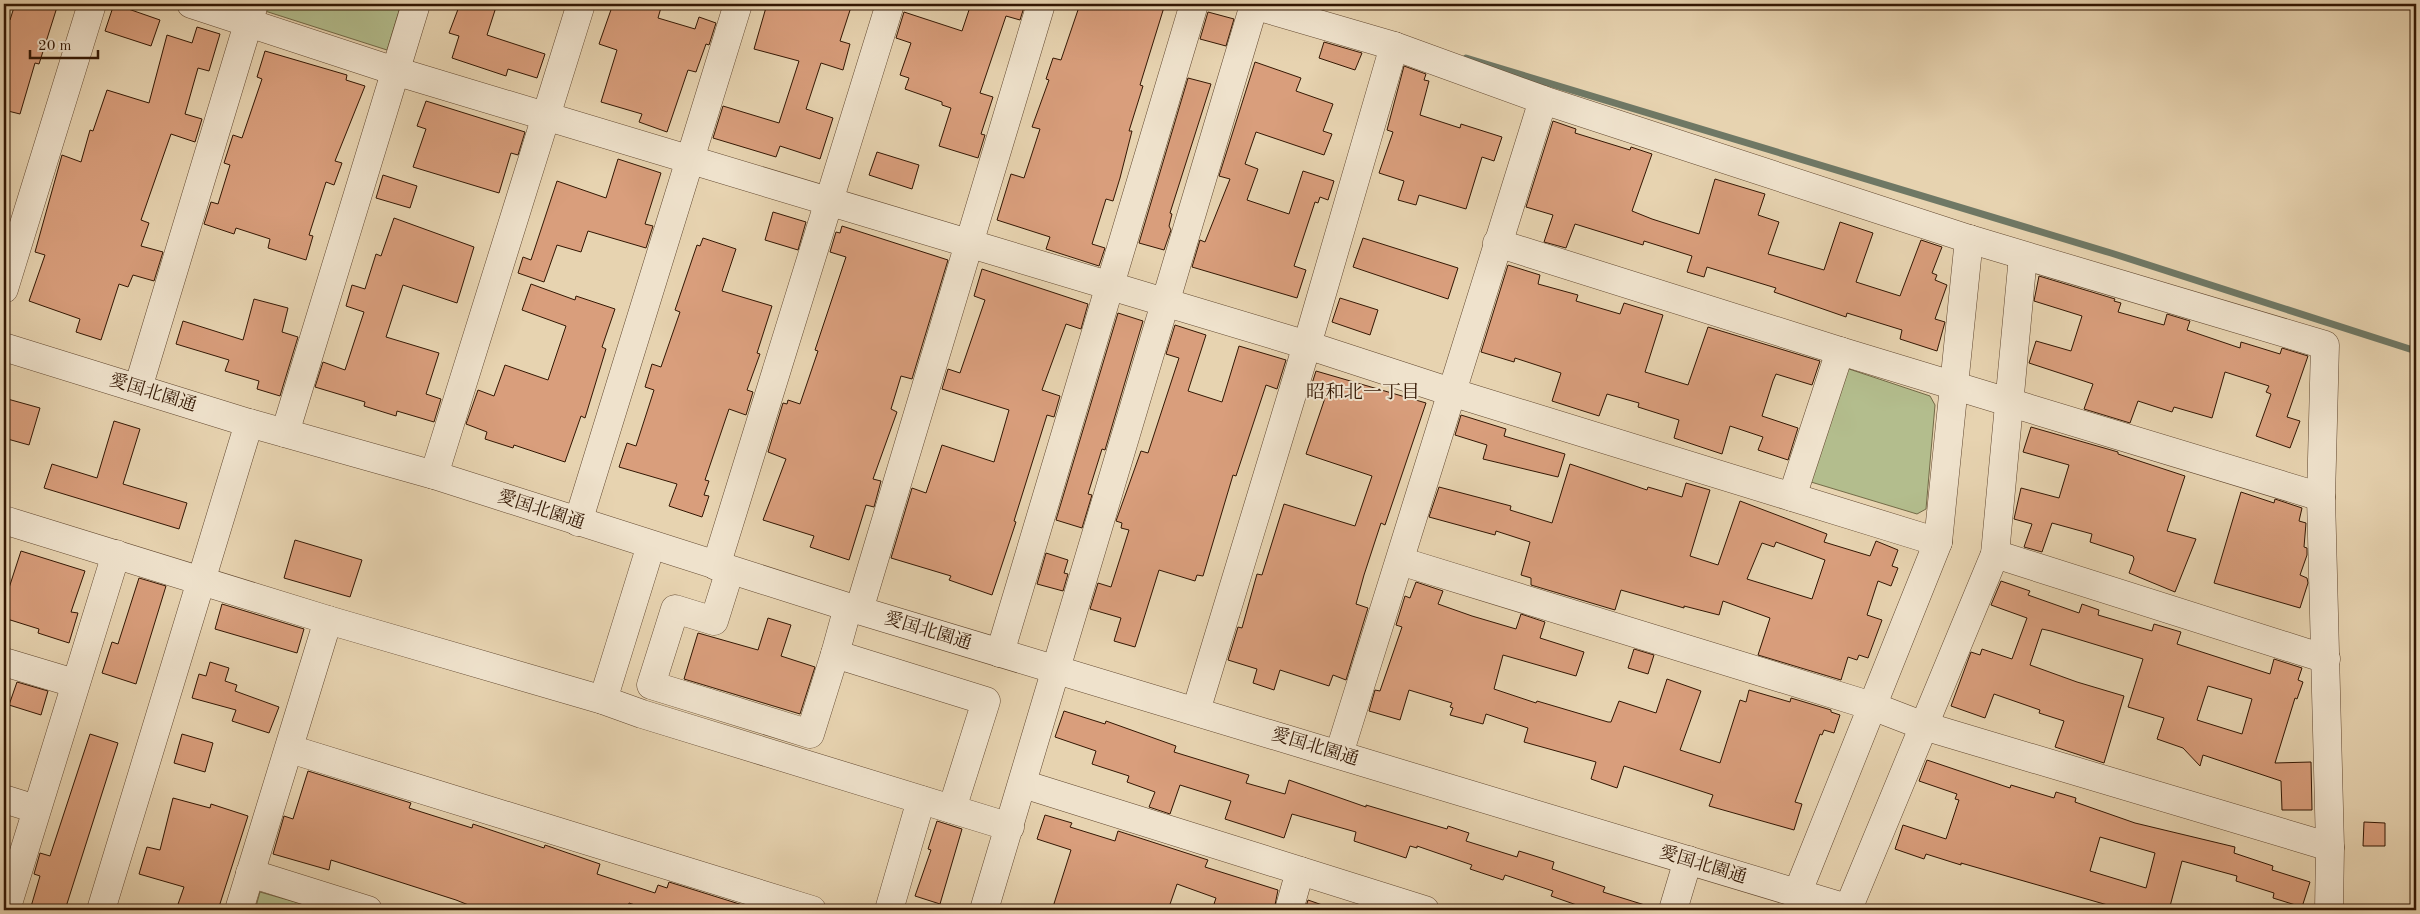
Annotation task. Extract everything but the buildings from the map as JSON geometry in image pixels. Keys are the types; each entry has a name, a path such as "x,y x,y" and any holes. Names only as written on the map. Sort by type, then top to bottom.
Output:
{"street":[{"path":"4,289 92,4"},
{"path":"191,4 251,12 395,71 1307,344 1451,392 1938,542"},
{"path":"285,433 416,4"},
{"path":"434,475 581,4"},
{"path":"578,522 738,4"},
{"path":"642,714 675,609 714,621 723,568 830,201 890,4"},
{"path":"801,764 835,654 854,608 970,244 1041,4"},
{"path":"1000,653 1194,4"},
{"path":"984,910 1023,784 1055,668 1165,303 1252,4 1394,46 1543,100 1969,240 2325,345 2321,497 2330,847 2329,910"},
{"path":"138,388 251,12"},
{"path":"1196,711 1307,344 1394,46"},
{"path":"1339,754 1497,242 1543,100"},
{"path":"1797,894 1938,542 1952,385 1969,240"},
{"path":"1497,242 1840,351 2321,497"},
{"path":"1850,910 1995,554 2023,256"},
{"name":"愛国北園通","path":"4,347 249,423 434,475 723,568 1850,910"},
{"path":"1792,497 1840,351"},
{"path":"100,910 249,423"},
{"path":"4,520 202,579 328,620 602,700 801,764 1010,827"},
{"path":"602,700 651,545"},
{"path":"6,910 74,683 116,554"},
{"path":"1995,554 2326,659"},
{"path":"1400,561 1872,706 1924,726 2330,847"},
{"path":"239,910 290,749 328,620"},
{"path":"835,654 986,701 952,810"},
{"path":"4,662 74,683"},
{"path":"651,685 810,734"},
{"path":"290,749 812,910"},
{"path":"1023,784 1425,910"},
{"path":"4,799 36,809"},
{"path":"889,910 921,800"},
{"path":"1673,910 1688,860"},
{"path":"1289,910 1300,871"},
{"path":"250,873 368,910"}],"green space":[{"path":"267,4 401,4 387,50 265,11"},
{"path":"1846,368 1930,396 1935,405 1926,509 1917,514 1811,482"},
{"path":"260,892 323,910 255,910"}],"waterway":[{"path":"1466,58 2111,253 2416,351"}],"district":[{"name":"昭和北一丁目","path":"1363,393"}]}
